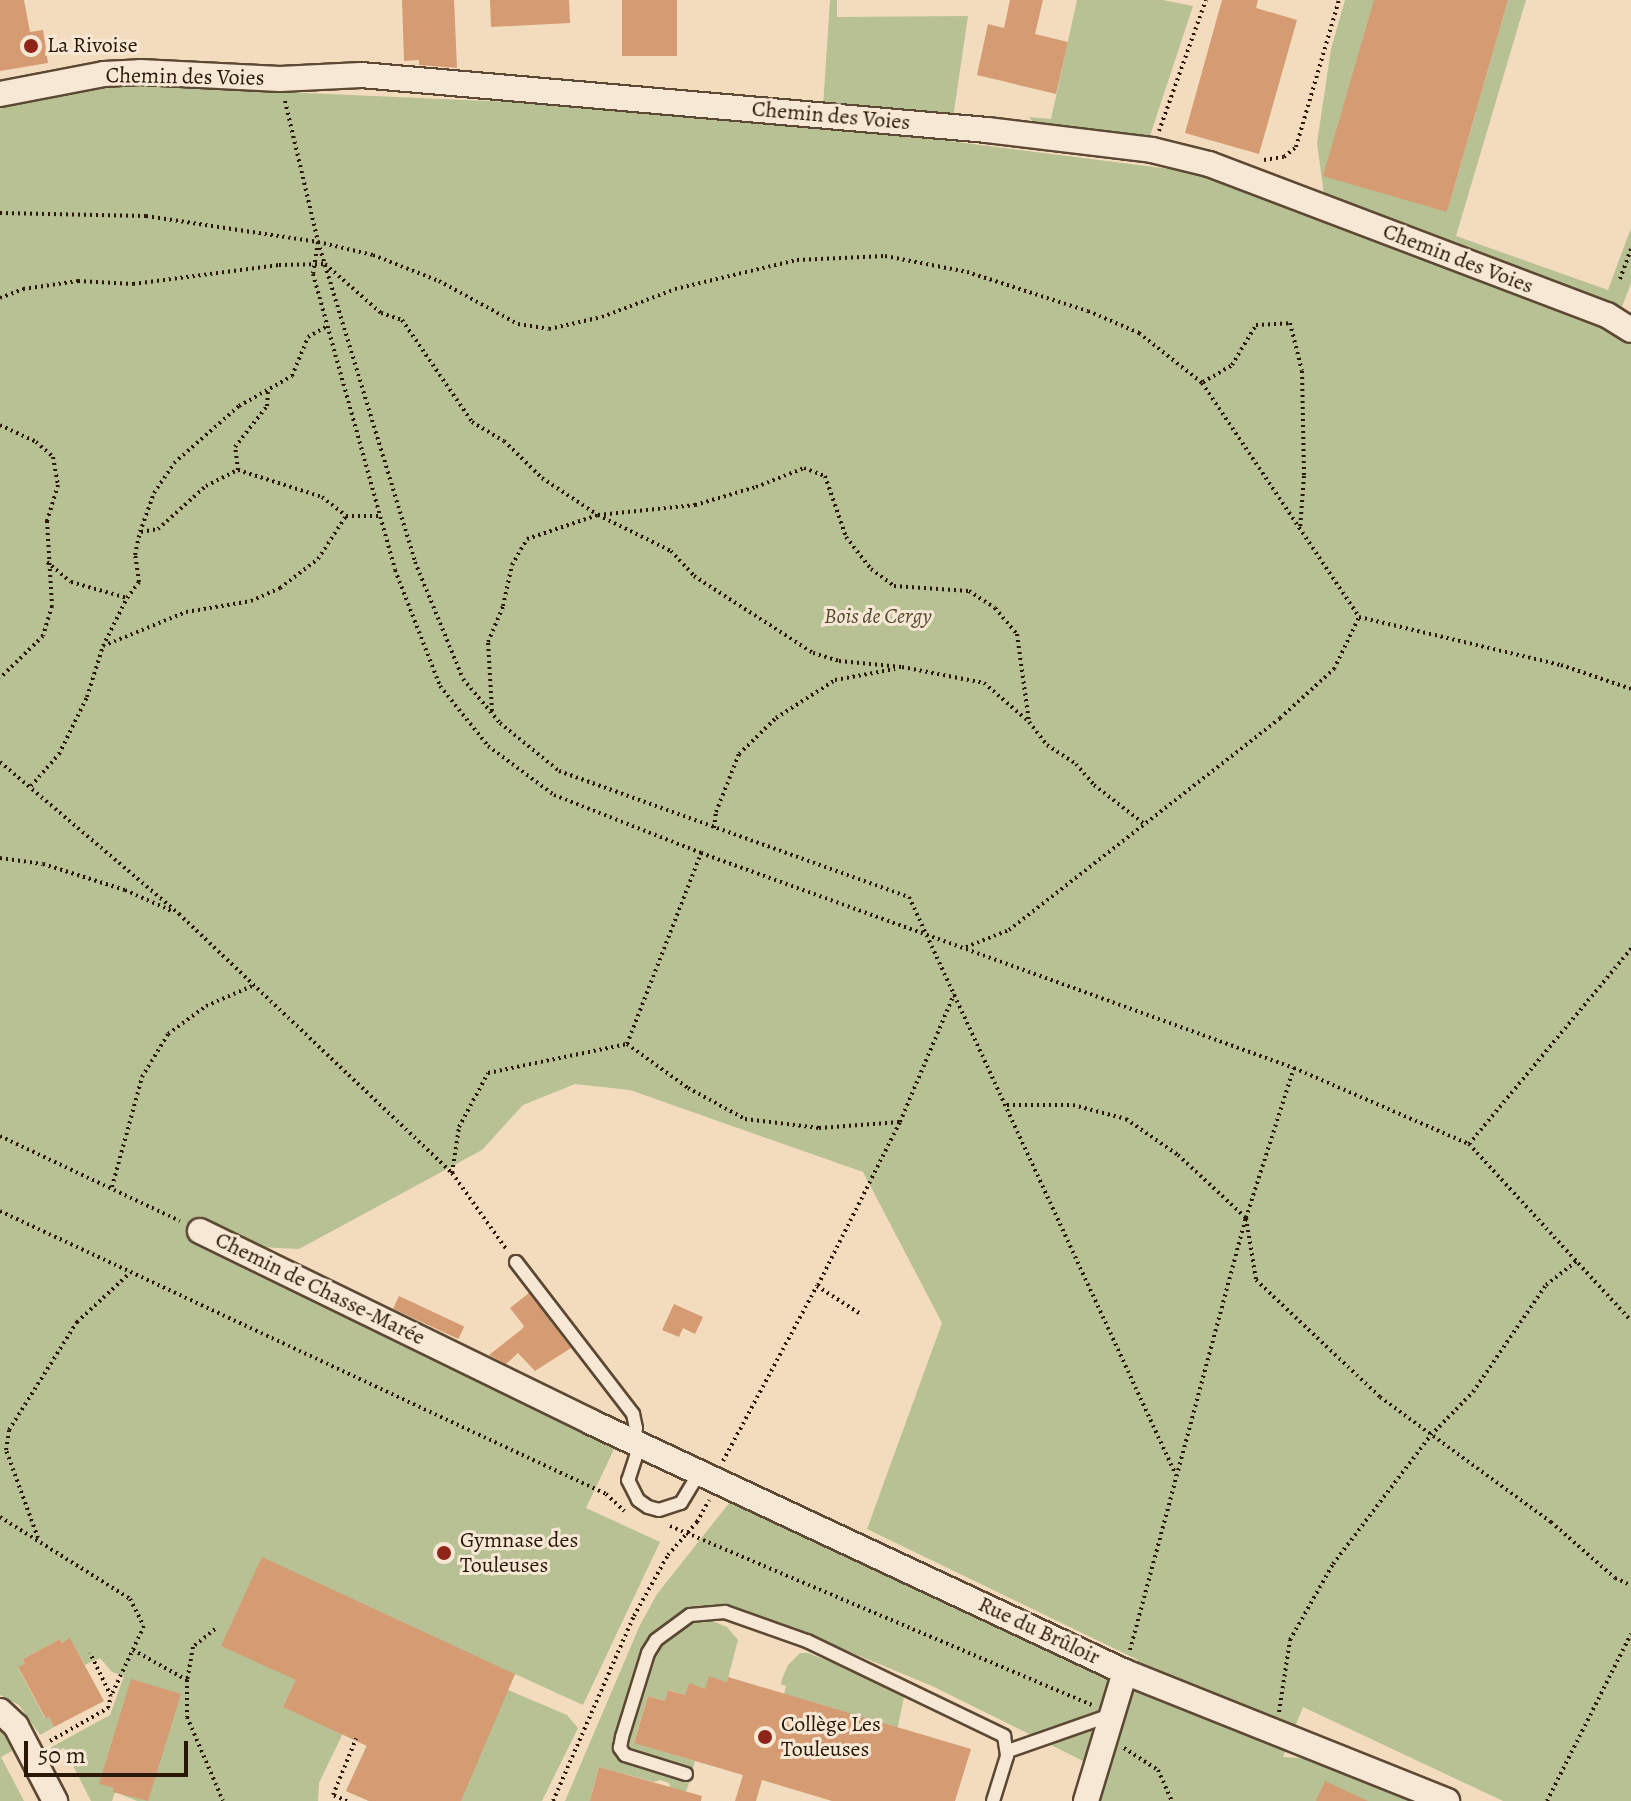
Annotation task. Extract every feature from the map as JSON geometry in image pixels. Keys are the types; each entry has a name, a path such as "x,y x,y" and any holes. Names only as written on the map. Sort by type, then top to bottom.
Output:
{"street":[{"name":"Chemin des Voies","path":"0,94 128,72 280,79 361,75 987,130 1152,150 1209,164 1607,315 1631,330"},
{"name":"Chemin de Chasse-Marée","path":"200,1231 637,1442"},
{"name":"Rue du Brûloir","path":"637,1442 1125,1672 1447,1801"},
{"path":"1086,1801 1125,1672"},
{"path":"0,1711 16,1726 55,1801"}],"lane":[{"path":"516,1262 633,1414 637,1442 628,1480 638,1500 659,1510 681,1503 709,1475"},
{"path":"686,1774 630,1757 622,1752 620,1744 648,1653 674,1624 703,1612 746,1618 807,1641 1004,1736 1008,1751 993,1801"},
{"path":"1008,1751 1109,1725"}],"path":[{"path":"1163,136 1157,137 1206,0"},
{"path":"1260,160 1284,157 1296,147 1339,0"},
{"path":"280,79 318,242 415,562 463,679 493,715 559,771 909,897 1176,1475"},
{"path":"0,213 146,216 318,242 373,255 439,281 518,324 549,329 602,317 675,289 797,260 885,256 967,272 1088,311 1139,333 1202,383 1359,617 1561,665 1631,689"},
{"path":"318,242 313,274 395,570 440,686 488,746 554,795 701,853 1294,1068 1469,1144 1631,1321"},
{"path":"1620,279 1631,249"},
{"path":"0,298 23,289 78,281 133,284 315,262 325,264 381,313 402,320 472,422 504,441 542,478 598,515 671,551 694,576 813,653 839,661 902,667 984,683 1029,722 1047,745 1076,764 1094,785 1143,823"},
{"path":"1202,383 1232,365 1256,325 1290,323 1302,371 1304,476 1300,531"},
{"path":"31,786 59,754 87,697 103,646 127,598 139,582 135,555 154,493 174,463 239,406 292,376 308,337 327,325"},
{"path":"238,470 235,447 267,406 268,392"},
{"path":"0,425 36,442 53,457 58,485 47,521 47,562 52,606 43,636 0,678"},
{"path":"493,715 488,642 503,606 512,565 527,539 598,515 695,505 756,487 804,468 825,476 846,537 871,569 894,586 969,591 995,608 1017,634 1029,722"},
{"path":"140,532 158,529 206,486 238,470 322,497 346,516 380,516"},
{"path":"103,646 186,612 251,601 280,588 318,559 346,516"},
{"path":"47,562 71,582 127,598"},
{"path":"965,948 1009,930 1280,718 1334,669 1359,617"},
{"path":"714,828 716,812 739,754 776,718 835,680 902,667"},
{"path":"0,762 179,914 452,1173 516,1262"},
{"path":"627,1044 701,853"},
{"path":"0,858 43,864 125,890 179,914"},
{"path":"1469,1144 1631,949"},
{"path":"112,1187 142,1077 168,1034 206,1006 253,986"},
{"path":"553,1801 634,1616 668,1555 705,1508 709,1475 725,1457 817,1286 900,1122 954,994"},
{"path":"452,1173 459,1127 488,1073 627,1044 688,1088 745,1119 819,1128 900,1122"},
{"path":"1125,1672 1246,1218 1294,1068"},
{"path":"1007,1105 1073,1105 1126,1119 1178,1155 1246,1218 1256,1280 1380,1397 1551,1522 1615,1578 1631,1585"},
{"name":"Chemin de Chasse-Marée","path":"0,1136 200,1231"},
{"path":"0,1211 606,1494 627,1513"},
{"path":"1274,1734 1285,1692 1290,1640 1333,1564 1431,1435 1473,1392 1546,1285 1577,1261"},
{"path":"38,1538 6,1450 9,1430 77,1322 130,1273"},
{"path":"817,1286 862,1315"},
{"path":"0,1435 9,1430"},
{"path":"0,1517 38,1538 130,1599 144,1626 108,1708 30,1752"},
{"path":"666,1525 1109,1725 1158,1770 1172,1801"},
{"path":"215,1629 193,1647 187,1680 187,1717 223,1801"},
{"path":"1547,1801 1631,1634"},
{"path":"133,1650 187,1680"},
{"path":"90,1653 111,1696"},
{"path":"347,1801 333,1795 356,1739"}],"green space":[{"path":"830,0 837,0 837,17 968,16 953,118 823,107"},
{"path":"1077,0 1163,0 1193,6 1147,145 1039,129 1029,117 1051,119"},
{"path":"1345,0 1374,0 1447,212 1508,0 1526,0 1456,236 1608,290 1631,228 1631,283 1622,307 1631,315 1631,322 1325,202 1317,143 1331,49"},
{"name":"Bois de Cergy","path":"127,85 710,111 1194,172 1593,308 1631,340 1631,1801 1503,1801 1303,1707 1283,1757 1332,1760 1426,1801 1095,1801 1103,1771 1027,1733 932,1686 778,1622 731,1608 706,1607 688,1611 669,1621 646,1643 613,1743 613,1751 620,1760 690,1780 686,1792 670,1788 669,1783 660,1780 654,1782 599,1767 590,1801 565,1801 640,1625 657,1594 730,1502 1129,1685 1138,1660 867,1529 942,1323 863,1172 630,1090 575,1084 523,1105 482,1150 299,1249 258,1247 198,1217 187,1235 617,1443 586,1508 660,1542 583,1705 515,1674 508,1690 567,1715 578,1728 542,1801 369,1801 346,1791 370,1738 346,1727 319,1783 318,1801 137,1801 115,1792 112,1801 91,1801 64,1748 51,1754 48,1749 110,1715 124,1676 112,1672 100,1658 85,1665 70,1639 62,1643 60,1639 23,1659 25,1664 18,1668 45,1718 49,1717 54,1727 40,1735 19,1705 0,1695 0,106"},
{"path":"708,1619 727,1627 738,1640 727,1682 710,1677 705,1689 689,1684 685,1695 669,1690 665,1701 648,1696 634,1742 695,1761 693,1768 627,1749 637,1703 661,1643 680,1628"},
{"path":"800,1653 808,1653 861,1674 895,1689 904,1697 893,1750 896,1727 784,1694 786,1686 781,1684 782,1679 788,1665"},
{"path":"0,1723 16,1749 1,1757 24,1801 0,1801"}],"building":[{"path":"0,0 24,0 30,32 43,30 48,63 0,71"},
{"path":"402,0 454,0 457,68 419,65 419,60 404,61"},
{"path":"490,0 569,0 570,23 491,27"},
{"path":"622,0 677,0 677,56 622,56"},
{"path":"1010,0 1043,0 1035,34 1068,42 1056,94 977,75 988,24 1004,28"},
{"path":"1222,0 1258,0 1256,8 1297,20 1259,154 1185,133"},
{"path":"1374,0 1508,0 1447,212 1323,176"},
{"path":"529,1293 571,1348 535,1371 518,1353 506,1364 489,1355 524,1326 510,1308"},
{"path":"399,1296 464,1326 458,1339 393,1309"},
{"path":"674,1304 703,1317 695,1334 683,1328 679,1337 662,1330"},
{"path":"262,1557 515,1674 461,1801 369,1801 346,1791 367,1746 283,1707 296,1680 221,1646"},
{"path":"70,1638 104,1701 54,1727 49,1717 46,1719 18,1667 25,1664 23,1659 60,1639 62,1643"},
{"name":"Collège Les Touleuses","path":"709,1676 727,1682 728,1677 971,1749 955,1801 832,1801 762,1780 756,1801 735,1801 743,1775 634,1743 648,1696 665,1701 668,1690 685,1695 689,1683 705,1689"},
{"path":"131,1679 181,1694 148,1801 113,1792 114,1788 99,1784"},
{"path":"599,1767 702,1796 701,1801 590,1801"},
{"path":"1325,1781 1368,1801 1316,1801"}],"place":[{"name":"La Rivoise","path":"31,46"},
{"name":"Gymnase des Touleuses","path":"444,1553"},
{"name":"Collège Les Touleuses","path":"765,1737"}]}
